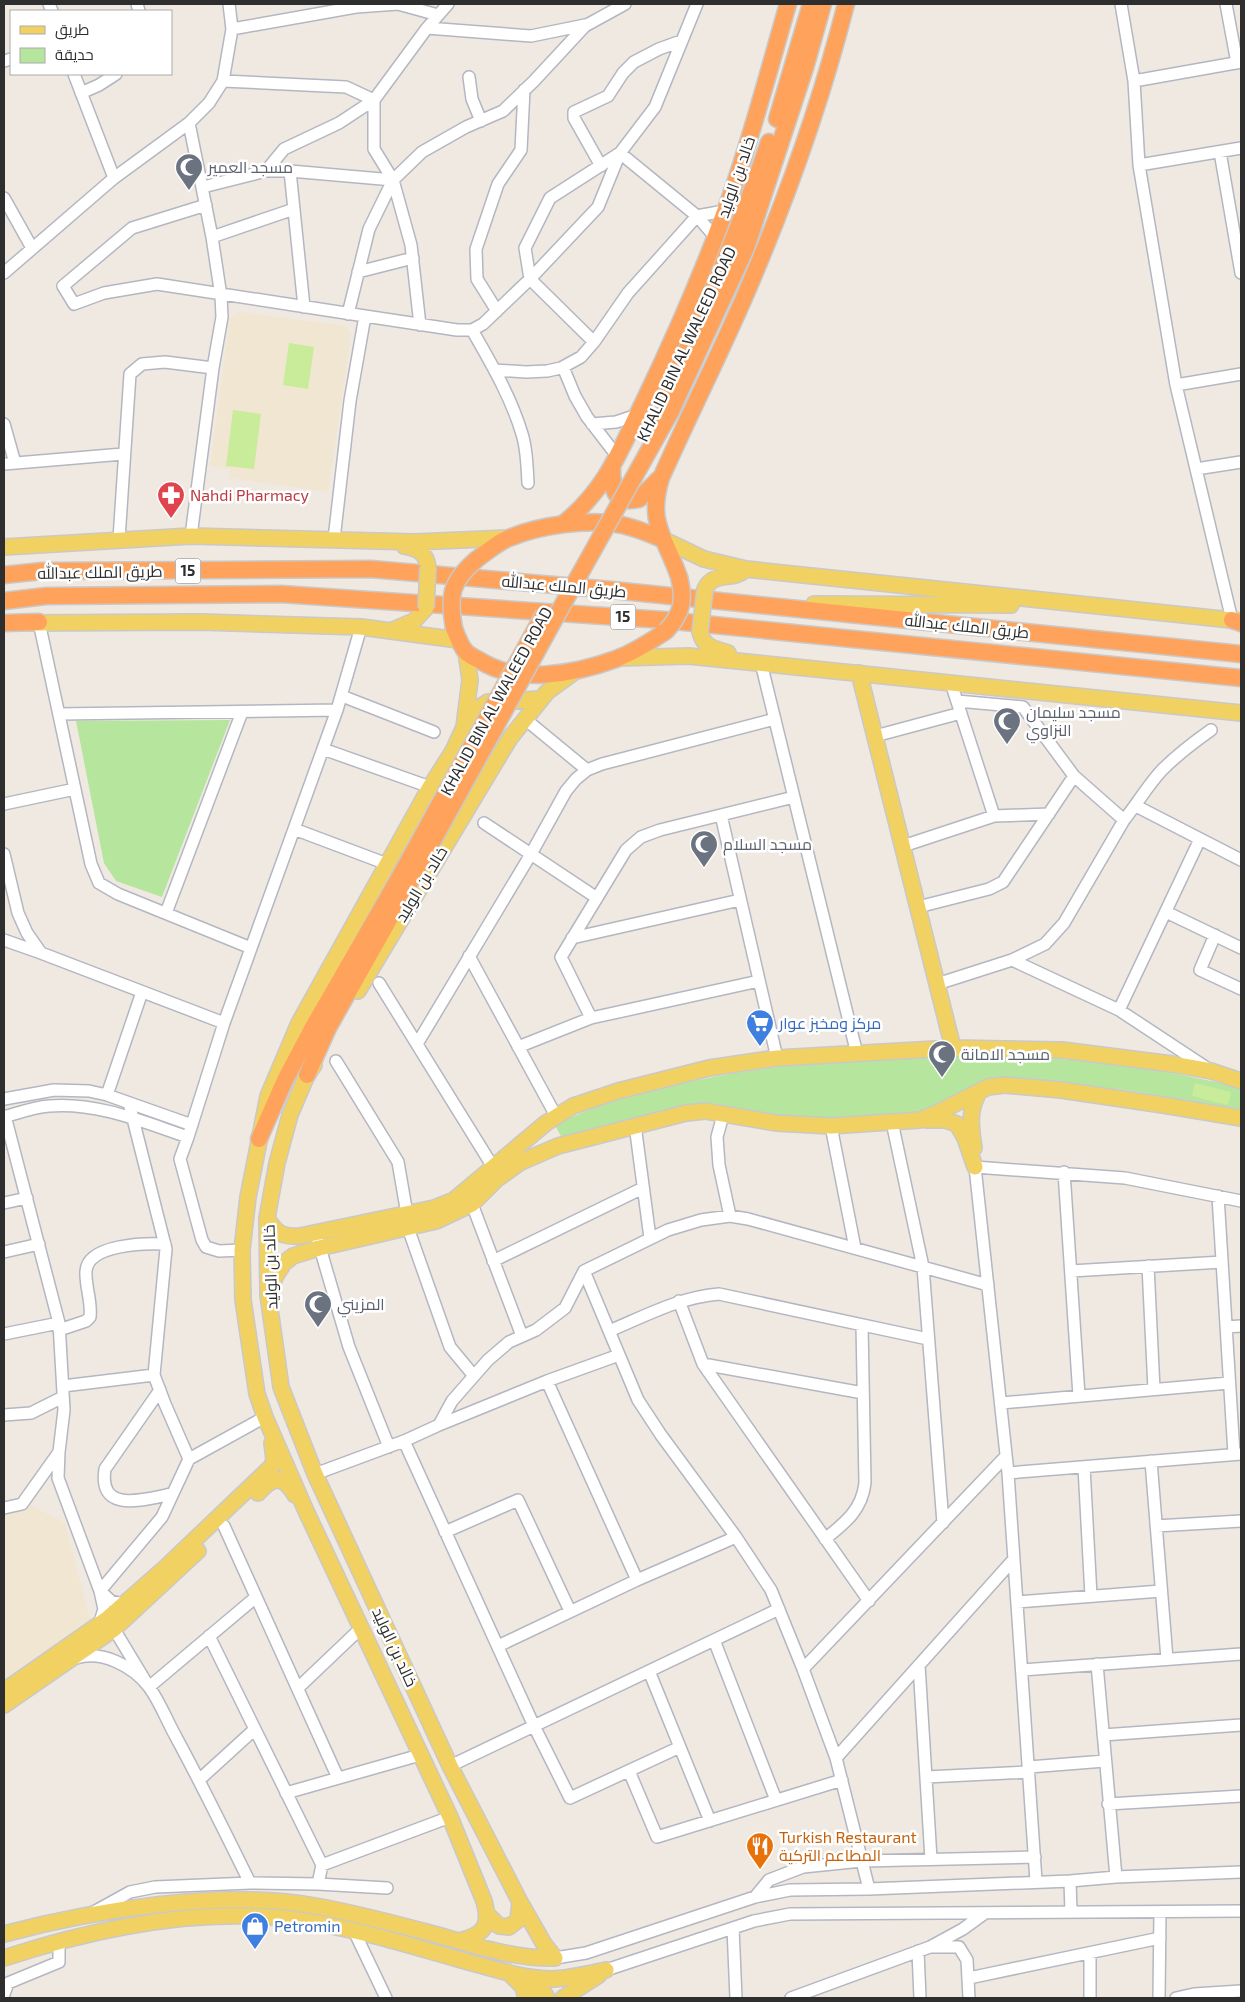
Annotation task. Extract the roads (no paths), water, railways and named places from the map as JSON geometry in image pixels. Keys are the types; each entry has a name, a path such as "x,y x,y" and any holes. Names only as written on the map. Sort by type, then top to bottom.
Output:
{"highway":[{"name":"خالد بن الوليد","path":"563,524 587,503 602,484 668,351 724,211 750,135 788,4"},
{"name":"KHALID BIN AL WALEED ROAD","path":"666,408 752,195 811,4"},
{"name":"KHALID BIN AL WALEED ROAD","path":"259,1139 285,1080 313,1028 404,882 553,622 666,408 746,248 802,77 823,4"},
{"name":"خالد بن الوليد","path":"662,539 639,529 620,524 563,524 545,527 508,538 477,559 462,572 452,590 450,610 459,640 487,666 505,672 550,674 578,669 618,658 651,642 666,631 676,620 681,606 682,591 679,577 662,539 655,514 656,495 661,478 747,291 784,199 832,58 846,4"},
{"name":"15","path":"614,461 612,485 616,495 624,500 638,500 661,478"},
{"name":"طريق الملك عبدالله","path":"4,575 42,571 372,569 612,590 1241,654"},
{"name":"طريق الملك عبدالله","path":"4,601 46,596 281,594 664,620 1241,678"},
{"path":"4,624 39,622"},
{"name":"KHALID BIN AL WALEED ROAD","path":"308,1075 328,1028 404,882"}],"main road":[{"path":"4,547 192,536 415,542 508,538"},
{"path":"662,539 704,559 746,569 1238,621"},
{"path":"385,540 418,549 426,557 428,567 426,608 422,614 408,624 389,630"},
{"path":"741,661 732,654 709,647 703,640 700,632 705,589 710,582 717,577 736,576 746,569"},
{"path":"750,604 1102,606"},
{"path":"39,622 201,622 361,627 459,640"},
{"name":"خالد بن الوليد","path":"459,640 470,680 464,727 453,751 430,787 287,1046 268,1096 248,1197 242,1250 243,1300 257,1394 265,1417 306,1511 450,1817 488,1915"},
{"path":"618,658 689,656 1241,713"},
{"name":"خالد بن الوليد","path":"555,1958 544,1944 520,1902 450,1766 315,1474 281,1387 268,1295 267,1218 277,1162 290,1115 308,1075 494,762 510,738 541,699 556,684 578,669"},
{"path":"859,673 953,1048"},
{"path":"464,727 480,707 488,702 541,699"},
{"path":"407,1221 454,1200 556,1116 573,1106 609,1094 709,1068 777,1058 953,1048 1062,1050 1172,1064 1211,1071 1241,1081"},
{"path":"920,1120 988,1087 1004,1085 1052,1089 1241,1118"},
{"path":"976,1167 971,1122 972,1104 979,1092"},
{"path":"267,1218 278,1233 286,1237 318,1240 407,1221 436,1221 472,1204 497,1179 521,1162 558,1146 686,1113 705,1112 776,1123 831,1126 945,1120 957,1124 965,1138 976,1167"},
{"path":"268,1295 275,1277 284,1263 318,1240"},
{"path":"4,1691 99,1625 178,1556 272,1466 274,1446 265,1417"},
{"path":"4,1705 114,1629 269,1482 277,1479 286,1482 306,1511"},
{"path":"4,1934 87,1916 145,1907 257,1900 314,1906 519,1956 555,1958"},
{"path":"459,1941 476,1936 485,1926 488,1915 499,1926 509,1927 518,1920 520,1902"},
{"path":"4,1958 59,1942 128,1926 191,1918 268,1916 354,1930 481,1966 550,1979 576,1977 606,1970"},
{"path":"563,1998 606,1970"},
{"path":"508,1972 523,1987 526,1997"},
{"path":"526,1997 532,1990 538,1990 544,1993 547,1998"}],"street":[{"path":"4,273 114,178 189,123 210,103 223,81 232,29 229,4"},
{"path":"232,29 324,8 356,5 398,4 438,15"},
{"path":"266,171 284,150 339,123 374,100 427,28 448,4"},
{"path":"348,314 369,229 393,180 422,152 503,111 585,26 625,4"},
{"path":"206,205 132,228 63,286 74,304 104,293 157,284 221,296 420,325 472,330 483,324 497,312 598,207 620,153 655,107 696,4"},
{"path":"1121,4 1134,81 1139,165 1176,385 1196,470 1238,621"},
{"path":"1134,81 1239,63 1226,4"},
{"path":"427,28 531,36 585,26"},
{"path":"600,166 574,118 574,112 608,96 623,73 634,62 659,49 681,41"},
{"path":"74,75 114,178"},
{"path":"81,93 114,75"},
{"path":"469,76 472,99 481,121"},
{"path":"223,81 346,87 374,100"},
{"path":"497,312 477,279 476,249 498,184 521,150 524,90"},
{"path":"374,100 374,149 393,180 411,245 420,325"},
{"path":"189,123 212,237 221,296 222,317 213,368 192,536"},
{"path":"1139,165 1241,148"},
{"path":"1220,152 1241,272"},
{"path":"594,342 530,279 525,248 550,198 620,153"},
{"path":"620,153 697,216 715,237"},
{"path":"203,187 266,171 290,171 393,180"},
{"path":"290,171 304,307"},
{"path":"4,198 32,248"},
{"path":"212,237 294,209"},
{"path":"495,370 526,372 563,367 581,357 594,342 628,293 697,216 724,211"},
{"path":"358,272 413,258"},
{"path":"334,539 350,401 365,316"},
{"path":"472,330 495,370 516,416 523,436 528,483"},
{"path":"119,539 123,454 130,374 142,364 165,362 213,368"},
{"path":"563,367 576,396 614,461"},
{"path":"1176,385 1241,374"},
{"path":"592,424 616,422 636,416"},
{"path":"4,424 10,463 123,454"},
{"path":"1196,470 1241,462"},
{"path":"39,622 91,864 99,883 118,894 251,948"},
{"path":"242,1250 219,1250 206,1247 202,1240 180,1159 224,1023 342,696 361,627"},
{"path":"761,663 857,1054"},
{"path":"951,683 994,816"},
{"path":"342,696 434,732"},
{"path":"957,701 1023,707 1074,776 1124,820"},
{"path":"59,714 337,710"},
{"path":"166,913 242,712"},
{"path":"875,736 961,713"},
{"path":"525,719 587,770"},
{"path":"417,1044 531,854 566,791 576,779 587,770 602,764 775,719"},
{"path":"938,984 1012,960 1046,944 1064,923 1124,820 1148,787 1163,769 1211,730"},
{"path":"323,748 430,787"},
{"path":"918,907 989,889 1003,882 1074,776"},
{"path":"4,804 75,789"},
{"path":"591,1018 561,956 626,850 641,837 660,830 794,797"},
{"path":"1136,806 1241,860"},
{"path":"903,846 994,816 1049,814"},
{"path":"721,815 777,1058"},
{"path":"484,823 597,898"},
{"path":"294,829 387,864"},
{"path":"1119,1010 1200,839"},
{"path":"4,854 18,913 27,932 41,953"},
{"path":"572,938 740,900"},
{"path":"1166,912 1241,948"},
{"path":"1215,936 1200,970 1241,989"},
{"path":"4,940 224,1023"},
{"path":"470,956 556,1116"},
{"path":"1012,960 1119,1010 1211,1071"},
{"path":"518,1047 591,1018 759,981"},
{"path":"379,983 493,1167"},
{"path":"106,1095 142,992"},
{"path":"336,1061 398,1162 407,1221 450,1347 474,1376"},
{"path":"4,1099 54,1090 89,1091 106,1095 192,1125"},
{"path":"129,1103 166,1249 154,1375 189,1459"},
{"path":"99,1625 104,1609 100,1590 58,1478 64,1410 59,1326 5,1117 47,1106 78,1105 108,1110 188,1137"},
{"path":"723,1115 717,1137 719,1165 730,1216"},
{"path":"892,1122 923,1266 943,1523"},
{"path":"635,1125 650,1238"},
{"path":"831,1126 855,1248"},
{"path":"1036,1881 1008,1473 976,1167 1125,1178 1241,1201"},
{"path":"1064,1172 1079,1396"},
{"path":"493,1260 643,1188"},
{"path":"1008,1473 1238,1454 1229,1383 1218,1196"},
{"path":"4,1203 27,1198"},
{"path":"472,1204 522,1336"},
{"path":"439,1425 452,1401 488,1360 509,1342 536,1330 565,1308 584,1271 668,1230 701,1220 730,1216 767,1223 988,1285"},
{"path":"318,1240 349,1347 389,1446"},
{"path":"4,1252 38,1244"},
{"path":"4,1334 86,1321 90,1317 91,1310 86,1271 88,1263 94,1256 112,1249 134,1244 165,1244"},
{"path":"1071,1271 1222,1262"},
{"path":"1148,1266 1154,1390"},
{"path":"584,1271 638,1400 661,1435 736,1537 771,1590 836,1758 869,1889"},
{"path":"609,1332 679,1301 719,1294 928,1339"},
{"path":"679,1301 702,1364 869,1600"},
{"path":"825,1539 848,1521 860,1505 864,1494 862,1325"},
{"path":"1226,1327 1241,1326"},
{"path":"315,1474 404,1441 547,1381 619,1355"},
{"path":"702,1364 864,1393"},
{"path":"4,1415 32,1413 63,1391 154,1375"},
{"path":"547,1381 638,1580"},
{"path":"1001,1403 1229,1383"},
{"path":"160,1390 105,1469 103,1481 109,1493 120,1501 134,1501 172,1494"},
{"path":"100,1590 162,1517 189,1459 265,1417"},
{"path":"404,1441 534,1726 570,1798 680,1747"},
{"path":"4,1508 22,1504 59,1452"},
{"path":"803,1669 1006,1456"},
{"path":"1151,1461 1167,1659"},
{"path":"1084,1467 1091,1596"},
{"path":"445,1532 518,1500 570,1611"},
{"path":"1156,1526 1241,1521"},
{"path":"224,1526 338,1778"},
{"path":"498,1646 570,1611 736,1537"},
{"path":"836,1758 1014,1559"},
{"path":"100,1590 111,1601 124,1604"},
{"path":"1017,1602 1161,1591"},
{"path":"149,1687 256,1597"},
{"path":"450,1766 779,1609"},
{"path":"298,1688 361,1628"},
{"path":"114,1629 149,1687 199,1780 250,1884"},
{"path":"209,1636 322,1865 318,1884"},
{"path":"714,1640 776,1800"},
{"path":"1022,1670 1241,1654"},
{"path":"67,1661 86,1655 103,1657 119,1663 149,1687"},
{"path":"1097,1664 1116,1877"},
{"path":"920,1666 931,1860"},
{"path":"649,1671 710,1821"},
{"path":"1103,1735 1241,1725"},
{"path":"199,1780 255,1729"},
{"path":"286,1793 420,1755"},
{"path":"926,1778 1105,1761"},
{"path":"629,1771 656,1837 842,1780"},
{"path":"1108,1804 1241,1796"},
{"path":"322,1865 450,1817"},
{"path":"756,1897 769,1880 803,1867 862,1861 1035,1857"},
{"path":"555,1958 586,1953 756,1897 790,1890 869,1889 1070,1881 1116,1877 1241,1872"},
{"path":"1070,1881 1071,1912"},
{"path":"87,1916 109,1902 130,1892 155,1887 318,1884 387,1888"},
{"path":"606,1970 754,1921 790,1914 1241,1911"},
{"path":"1160,1912 1160,1998"},
{"path":"791,1998 930,1947 962,1929 985,1913"},
{"path":"733,1928 736,1998"},
{"path":"354,1930 386,1998"},
{"path":"969,1978 1160,1938"},
{"path":"4,1994 8,1983 58,1962 59,1942"},
{"path":"930,1947 959,1947 967,1960 969,1998"},
{"path":"918,1951 920,1998"},
{"path":"1090,1952 1090,1998"},
{"path":"1176,1998 1226,1994 1241,1990"}],"place":[{"name":"مسجد العمير","path":"189,191"},
{"name":"Nahdi Pharmacy","path":"171,519"},
{"name":"مسجد سليمان النزاوي","path":"1007,745"},
{"name":"مسجد السلام","path":"704,868"},
{"name":"مركز ومخبز عوار","path":"760,1047"},
{"name":"مسجد الامانة","path":"942,1078"},
{"name":"المزيني","path":"318,1328"},
{"name":"Turkish Restaurant المطاعم التركية","path":"760,1870"},
{"name":"Petromin","path":"255,1950"}]}
